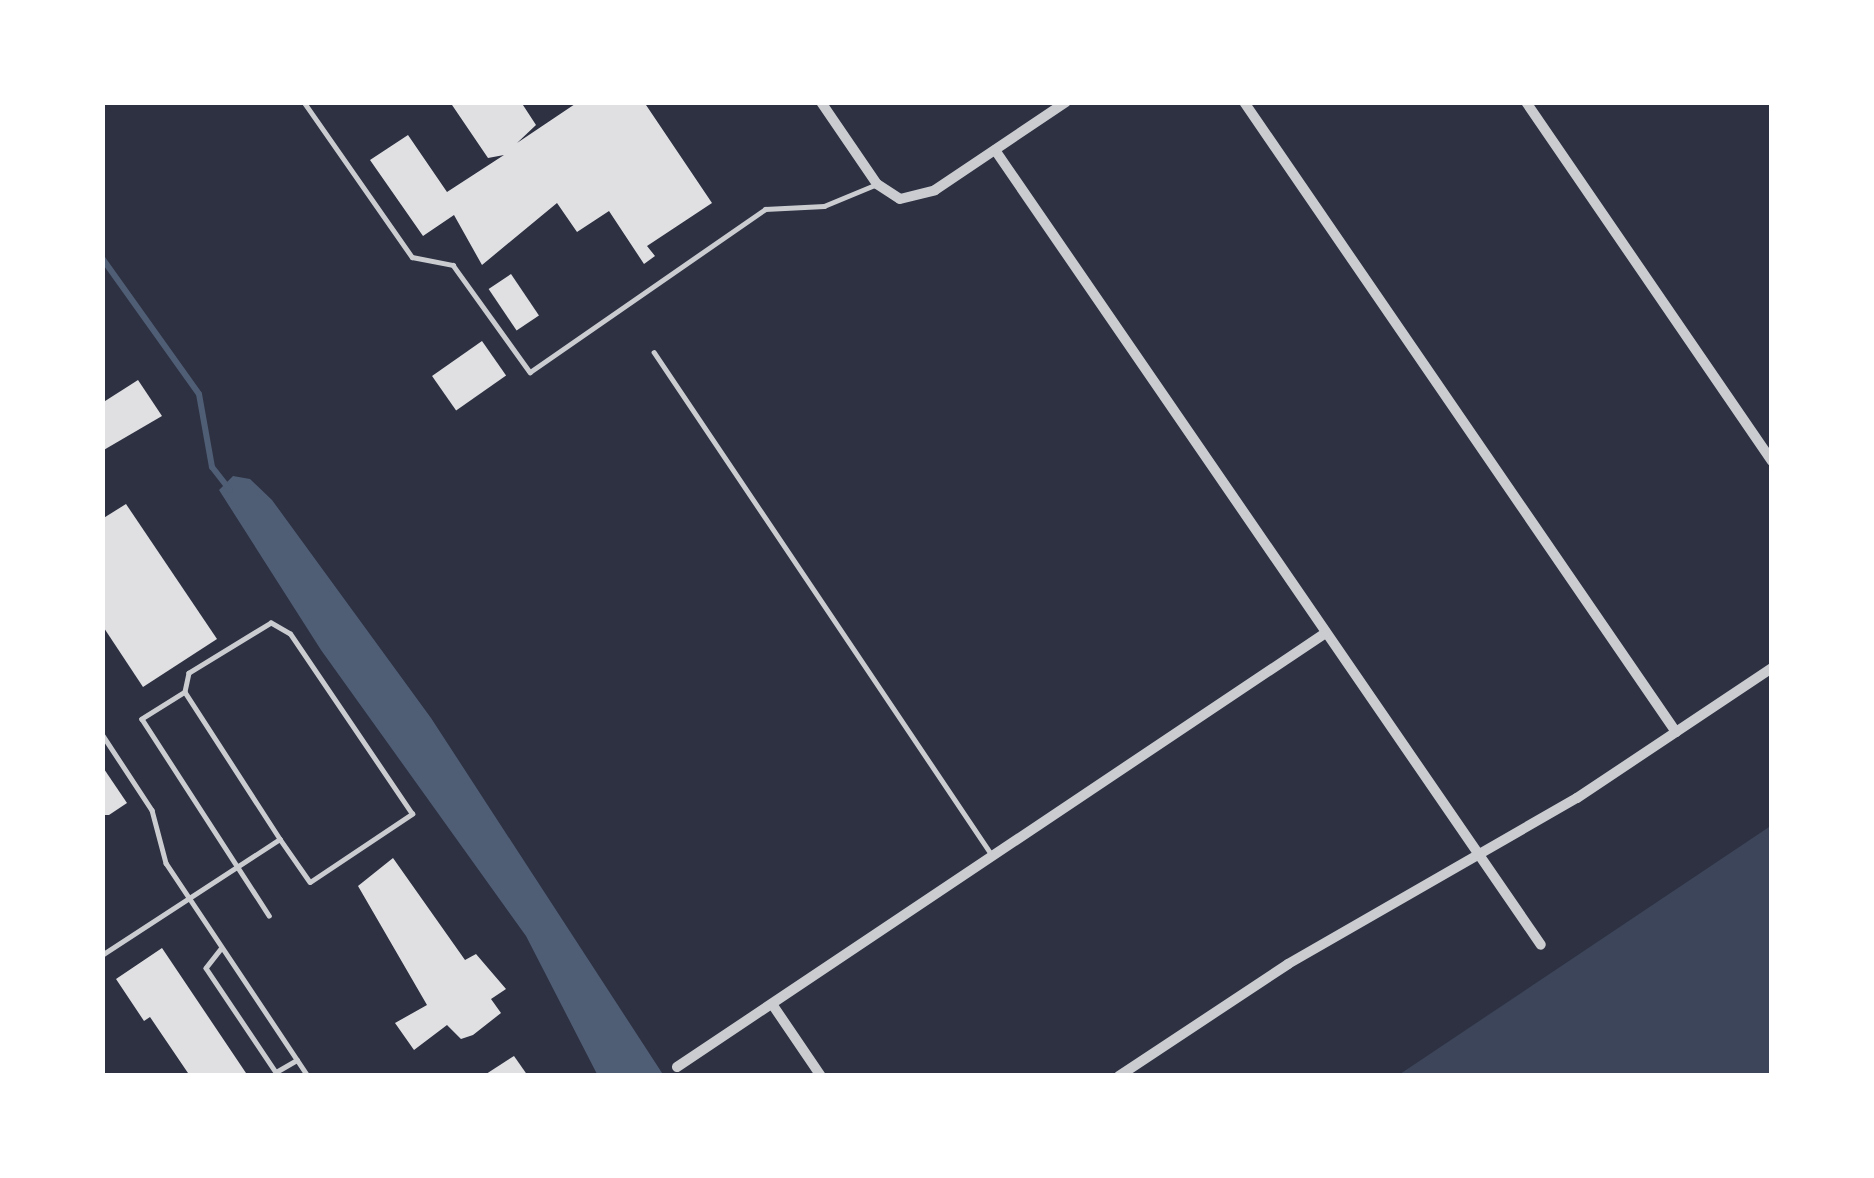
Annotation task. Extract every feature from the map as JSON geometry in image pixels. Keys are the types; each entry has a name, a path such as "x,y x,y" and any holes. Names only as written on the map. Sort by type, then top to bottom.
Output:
{"street":[{"path":"821,102 877,184 900,199 935,190 1066,102"},
{"path":"1244,102 1676,732"},
{"path":"1526,102 1772,461"},
{"path":"995,150 1540,945"},
{"path":"677,1067 1324,634"},
{"path":"1118,1076 1288,964 1478,855 1772,668"},
{"path":"772,1004 821,1076"}],"lane":[{"path":"304,102 412,257 453,266 530,372 765,209 824,206 877,184"},
{"path":"654,352 993,856"},
{"path":"271,623 290,634 412,814 310,882 280,839 185,692 189,673 271,623"},
{"path":"185,692 142,719 269,915"},
{"path":"102,734 152,810 166,862 308,1076"},
{"path":"102,956 280,839"},
{"path":"223,948 206,968 278,1074 297,1060"}],"shaded area":[{"path":"233,476 250,479 272,500 431,718 664,1076 598,1076 526,936 321,650 219,490"},
{"path":"1772,825 1772,1076 1397,1076"}],"building":[{"path":"450,102 521,102 536,125 517,143 578,102 644,102 712,203 647,246 655,256 644,264 609,211 577,232 557,203 482,265 454,215 423,236 370,160 408,135 447,192 504,155 488,158"},
{"path":"511,274 539,315 517,331 489,289"},
{"path":"482,341 506,375 456,410 432,376"},
{"path":"138,380 162,416 102,451 102,403"},
{"path":"126,504 217,639 143,687 102,625 102,519"},
{"path":"102,766 127,803 109,815 102,815"},
{"path":"393,858 465,960 476,954 506,989 491,999 501,1013 473,1035 461,1039 447,1025 414,1050 395,1023 427,1005 358,886"},
{"path":"162,948 248,1076 190,1076 150,1017 144,1021 116,979"},
{"path":"514,1056 528,1076 483,1076"}],"waterway":[{"path":"102,258 199,394 212,467 230,490"}]}
